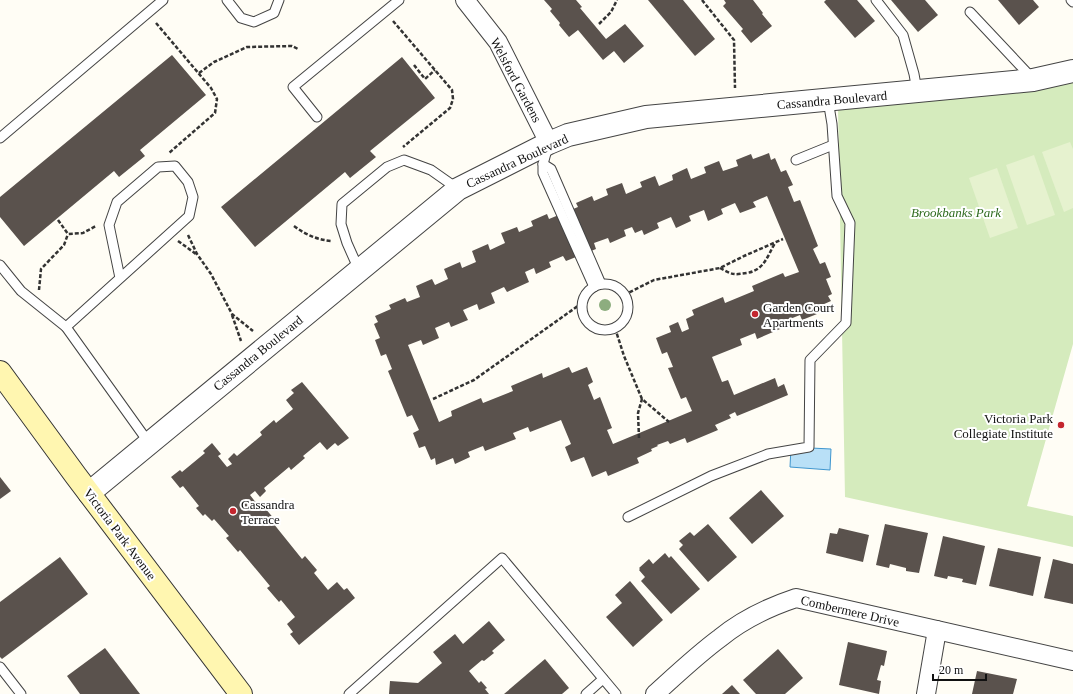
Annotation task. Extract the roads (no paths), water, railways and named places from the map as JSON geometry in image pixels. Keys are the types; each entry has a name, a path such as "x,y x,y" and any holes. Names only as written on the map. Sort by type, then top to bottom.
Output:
{"main road":[{"name":"Victoria Park Avenue","path":"0,372 89,493 241,694"}],"street":[{"name":"Welsford Gardens","path":"465,0 498,42 549,142"},
{"name":"Cassandra Boulevard","path":"89,493 458,189 549,142 646,117 1034,80 1073,71"},
{"name":"Combermere Drive","path":"655,694 720,637 758,613 796,598 1073,661"},
{"path":"926,694 937,630"}],"lane":[{"path":"0,138 163,0"},
{"path":"227,0 241,18 254,22 274,13 279,0"},
{"path":"876,0 903,35 918,92"},
{"path":"317,117 293,87 385,12 394,1"},
{"path":"970,12 1019,66 1034,80"},
{"path":"628,517 711,476 768,454 809,447 810,360 846,323 850,223 837,196 832,124 828,100"},
{"path":"549,142 543,164 551,169 597,286"},
{"path":"796,160 833,145"},
{"path":"359,270 347,243 341,224 342,204 387,167 404,160 431,170 458,189"},
{"path":"66,327 189,216 193,197 188,182 175,166 158,167 117,202 110,225 120,278"},
{"path":"0,265 21,291 66,327 149,443"},
{"path":"608,284 614,286 624,295 628,310 626,317 615,328 608,330 594,328 588,324 584,318 582,311 584,297 588,291 597,286 608,284"},
{"path":"349,694 502,558 616,694"},
{"path":"0,667 21,694"},
{"path":"586,694 603,679"}],"water":[{"path":"791,447 831,449 830,470 790,467"}],"place":[{"name":"Garden Court Apartments","path":"755,314"},
{"name":"Victoria Park Collegiate Institute","path":"1061,425"},
{"name":"Cassandra Terrace","path":"233,511"}],"park label":[{"name":"Brookbanks Park","path":"956,212"}]}
